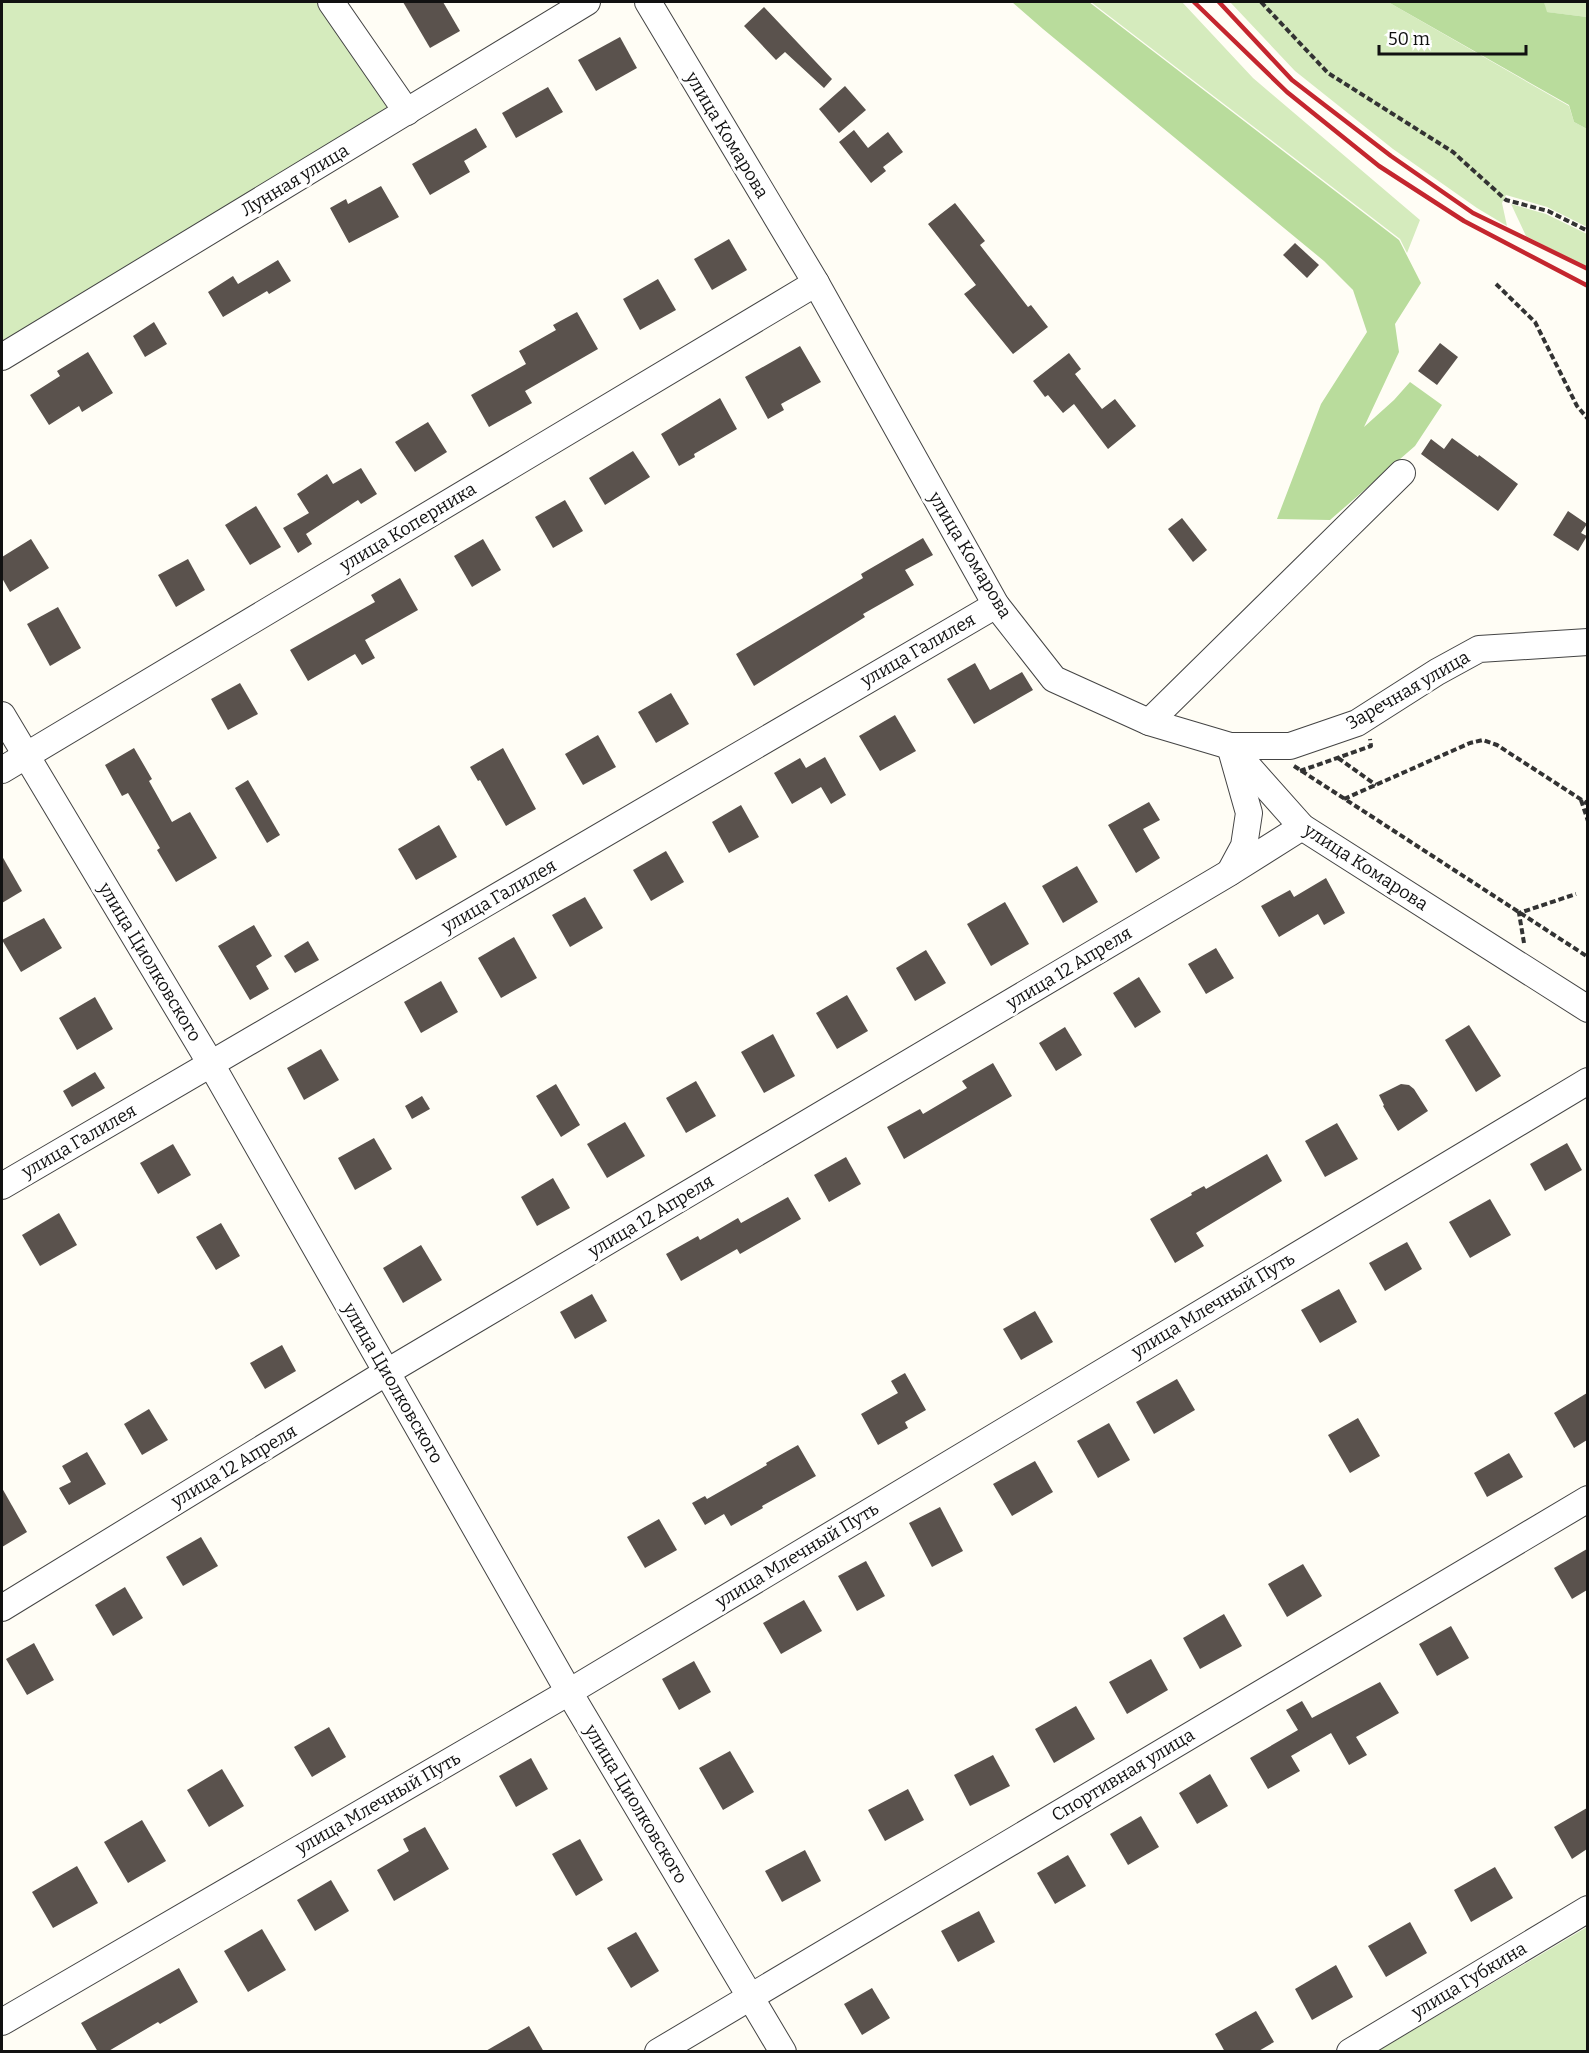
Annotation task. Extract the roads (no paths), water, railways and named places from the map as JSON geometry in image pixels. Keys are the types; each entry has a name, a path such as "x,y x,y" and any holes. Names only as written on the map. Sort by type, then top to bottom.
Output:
{"street":[{"path":"331,2 407,112"},
{"name":"Лунная улица","path":"2,357 587,2"},
{"name":"улица Комарова","path":"648,2 816,283 996,605 1054,679 1149,722 1230,746 1302,827 1587,1009"},
{"name":"улица Коперника","path":"2,770 816,283"},
{"path":"1149,722 1402,473"},
{"name":"улица Галилея","path":"2,1186 996,605"},
{"name":"Заречная улица","path":"1230,746 1290,746 1357,723 1437,672 1479,649 1587,642"},
{"name":"улица Циолковского","path":"2,715 211,1064 569,1692 752,1996 783,2052"},
{"path":"1229,873 1244,846 1249,813 1230,746"},
{"name":"улица 12 Апреля","path":"2,1608 387,1372 1229,873 1302,827"},
{"name":"улица Млечный Путь","path":"2,2022 569,1692 1587,1081"},
{"name":"Спортивная улица","path":"658,2052 1587,1499"},
{"name":"улица Губкина","path":"1350,2052 1587,1909"}],"railway":[{"path":"1194,2 1287,92 1379,166 1464,221 1588,286"},
{"path":"1219,2 1292,80 1391,156 1473,213 1588,269"}]}
